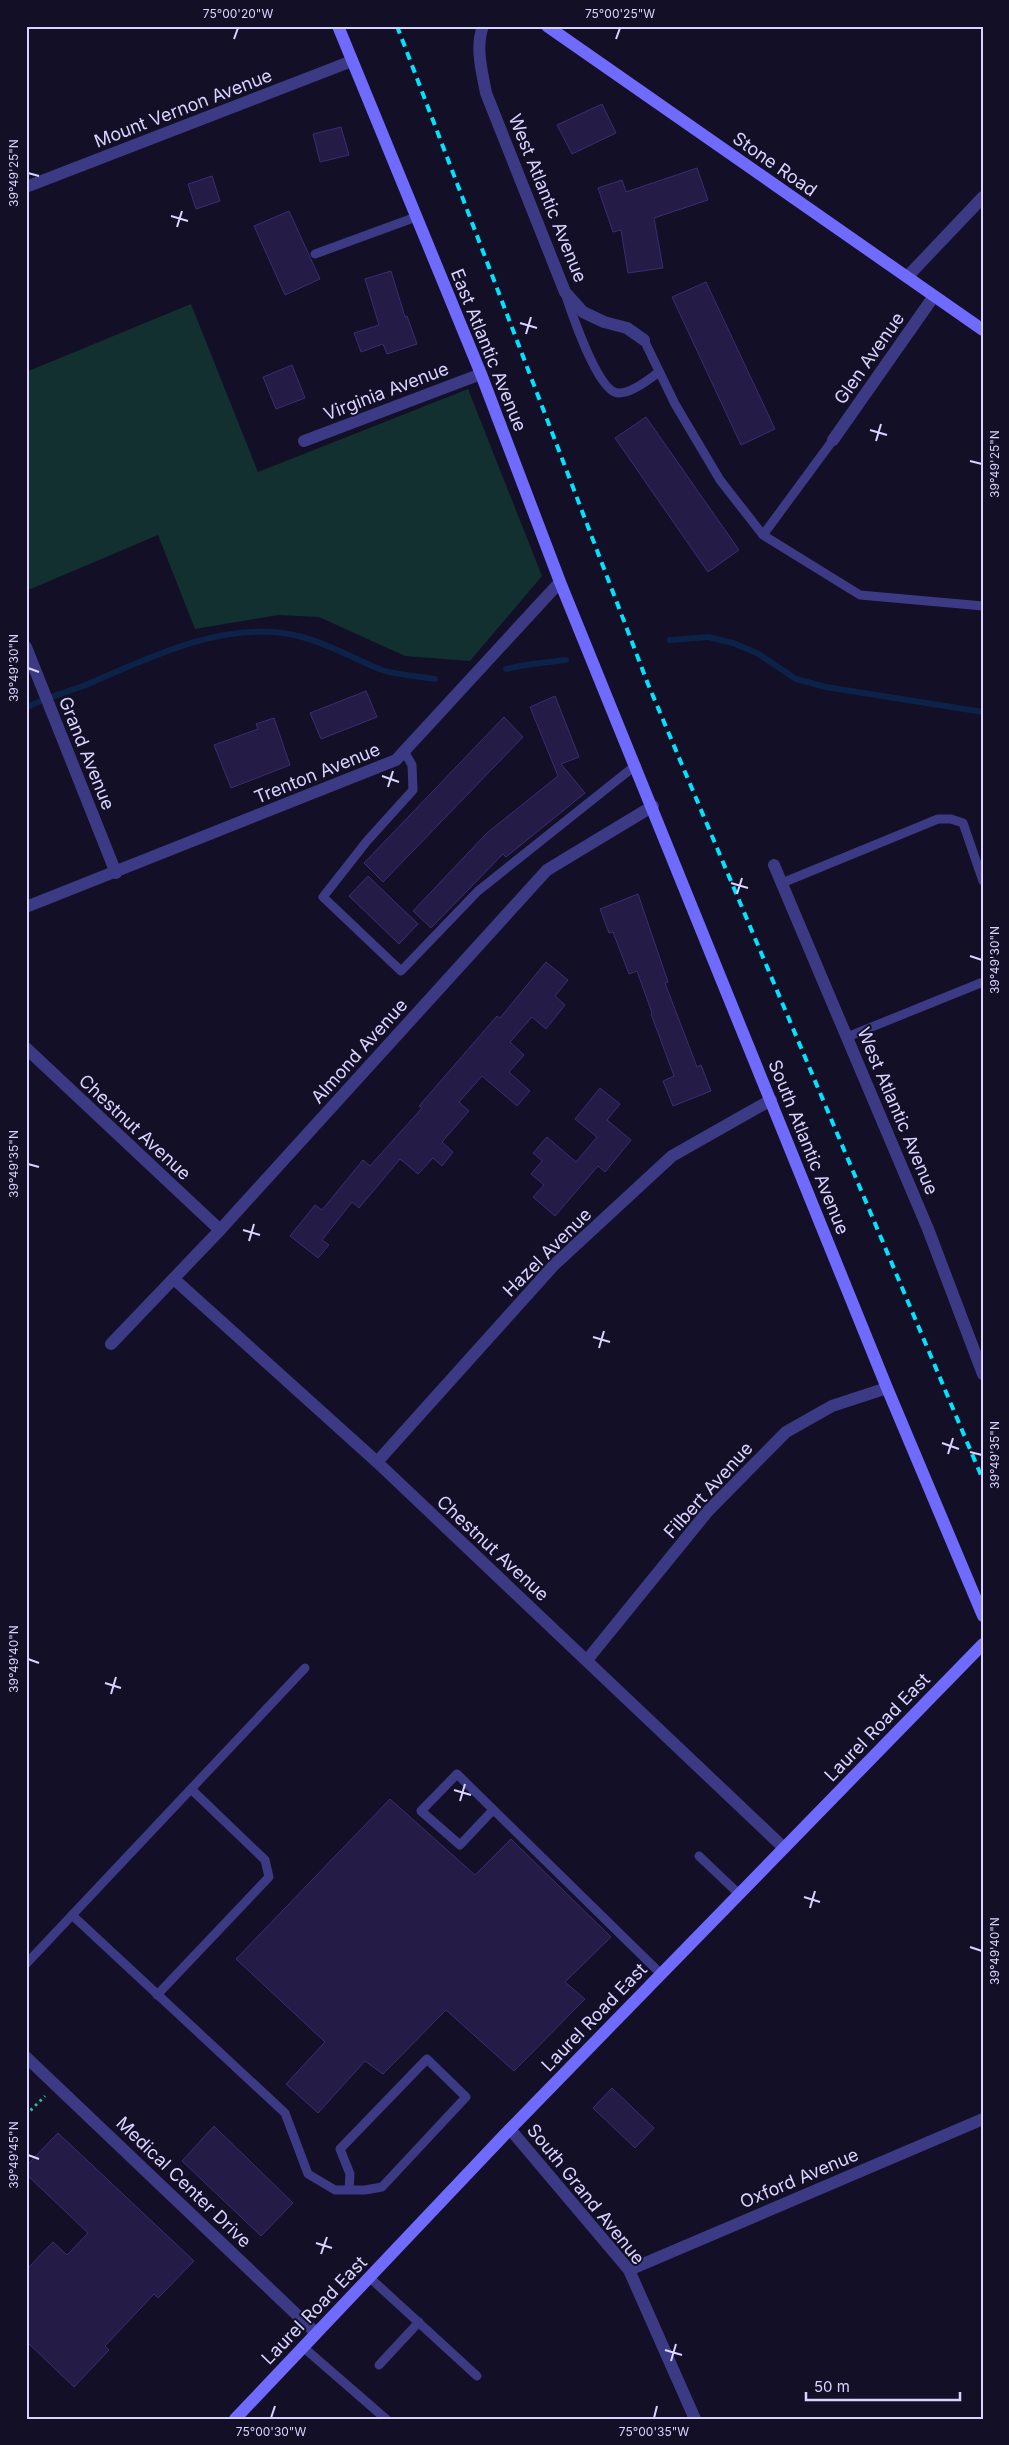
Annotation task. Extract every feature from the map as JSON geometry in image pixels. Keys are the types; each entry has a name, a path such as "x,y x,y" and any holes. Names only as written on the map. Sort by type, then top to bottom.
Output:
{"street":[{"name":"East Atlantic Avenue","path":"338,26 481,374 560,582 605,689"},
{"name":"West Atlantic Avenue","path":"483,26 479,36 480,57 486,92 565,292 583,312 604,322 628,328 644,340"},
{"name":"Stone Road","path":"547,26 983,330"},
{"name":"Mount Vernon Avenue","path":"26,187 352,61"},
{"path":"907,277 983,197"},
{"name":"Glen Avenue","path":"833,440 934,296"},
{"name":"Virginia Avenue","path":"304,441 481,374"},
{"name":"Trenton Avenue","path":"26,907 396,760 560,582"},
{"name":"Grand Avenue","path":"26,647 116,872"},
{"name":"South Atlantic Avenue","path":"605,689 887,1388 983,1616"},
{"name":"Almond Avenue","path":"111,1344 220,1230 547,870 653,806"},
{"name":"West Atlantic Avenue","path":"774,865 928,1230 983,1374"},
{"name":"Chestnut Avenue","path":"26,1048 220,1230"},
{"name":"Hazel Avenue","path":"377,1462 554,1265 672,1156 771,1100"},
{"name":"Chestnut Avenue","path":"174,1278 377,1462 784,1848"},
{"name":"Filbert Avenue","path":"587,1660 708,1511 786,1432 832,1406 887,1388"},
{"name":"Laurel Road East","path":"235,2419 510,2129 983,1644"},
{"name":"Medical Center Drive","path":"26,2057 316,2333"},
{"name":"Oxford Avenue","path":"629,2270 983,2119"},
{"name":"South Grand Avenue","path":"510,2129 629,2270 695,2419"}],"lane":[{"path":"315,254 416,217"},
{"path":"565,292 580,334 600,378 608,389 618,393 628,391 659,372"},
{"path":"644,340 675,404 720,480 763,535 860,596 983,606"},
{"path":"763,535 833,440"},
{"path":"404,751 412,766 413,790 367,841 323,897 400,971 478,891 636,765"},
{"path":"782,884 938,819 951,819 963,823 983,881"},
{"path":"847,1037 983,982"},
{"path":"26,1964 305,1668"},
{"path":"493,1810 460,1845 421,1810 457,1774 660,1974"},
{"path":"157,1995 269,1877 265,1860 192,1789"},
{"path":"699,1856 739,1894"},
{"path":"72,1915 286,2113 308,2174 335,2190 349,2190 382,2187 466,2097 427,2059 340,2149 350,2174 349,2190"},
{"path":"369,2277 477,2376"},
{"path":"379,2365 419,2322"},
{"path":"303,2347 386,2419"}],"path":[{"path":"26,2116 56,2085"}],"green space":[{"path":"191,304 258,472 468,389 542,576 470,661 405,656 319,617 278,615 195,629 158,535 26,591 26,372"}],"building":[{"path":"602,104 616,133 572,154 557,125"},
{"path":"341,127 349,155 320,162 313,134"},
{"path":"697,168 708,200 654,218 663,268 628,273 621,230 613,232 598,188 622,180 626,192"},
{"path":"212,176 220,201 196,209 188,184"},
{"path":"289,211 320,279 285,295 254,226"},
{"path":"391,271 405,317 407,316 417,344 387,354 383,344 361,352 354,333 379,325 365,279"},
{"path":"706,282 775,429 741,445 672,297"},
{"path":"292,365 305,398 276,409 263,377"},
{"path":"646,417 739,550 708,572 615,438"},
{"path":"366,691 377,717 321,739 310,713"},
{"path":"555,696 579,757 561,764 585,793 506,857 503,854 431,928 413,911 487,833 558,776 530,707"},
{"path":"504,717 523,737 383,882 364,863"},
{"path":"274,718 290,765 231,788 214,745 258,729 256,724"},
{"path":"368,876 418,924 399,944 349,896"},
{"path":"638,894 668,982 665,983 697,1067 701,1065 711,1091 673,1106 663,1081 674,1076 637,971 629,974 613,932 609,933 600,909"},
{"path":"546,962 568,980 555,996 565,1005 546,1029 532,1017 510,1042 524,1055 509,1072 530,1091 517,1106 482,1076 459,1102 469,1111 442,1142 453,1152 442,1166 433,1158 418,1174 400,1159 359,1208 352,1202 322,1240 329,1245 318,1258 290,1236 315,1205 322,1210 363,1160 370,1166 422,1108 419,1106 497,1016 500,1018"},
{"path":"600,1088 620,1104 607,1120 631,1140 605,1172 598,1166 555,1216 533,1197 544,1185 531,1174 542,1161 533,1153 547,1137 576,1162 597,1137 575,1119"},
{"path":"390,1799 475,1875 511,1839 611,1937 565,1982 585,1999 514,2071 446,2010 383,2074 365,2061 318,2113 286,2084 325,2042 236,1959"},
{"path":"612,2088 654,2128 635,2148 593,2108"},
{"path":"214,2126 293,2203 261,2236 182,2161"},
{"path":"58,2133 194,2261 158,2298 154,2294 105,2346 109,2350 74,2387 26,2341 26,2270 53,2242 67,2255 88,2233 26,2174 26,2166"}],"waterway":[{"path":"26,708 180,646 231,634 257,632 296,635 321,643 382,670 435,679"},
{"path":"670,640 708,637 733,643 757,653 796,679 826,687 983,712"},
{"path":"506,669 566,660"}],"railway":[{"path":"397,26 648,684 983,1480"}]}
